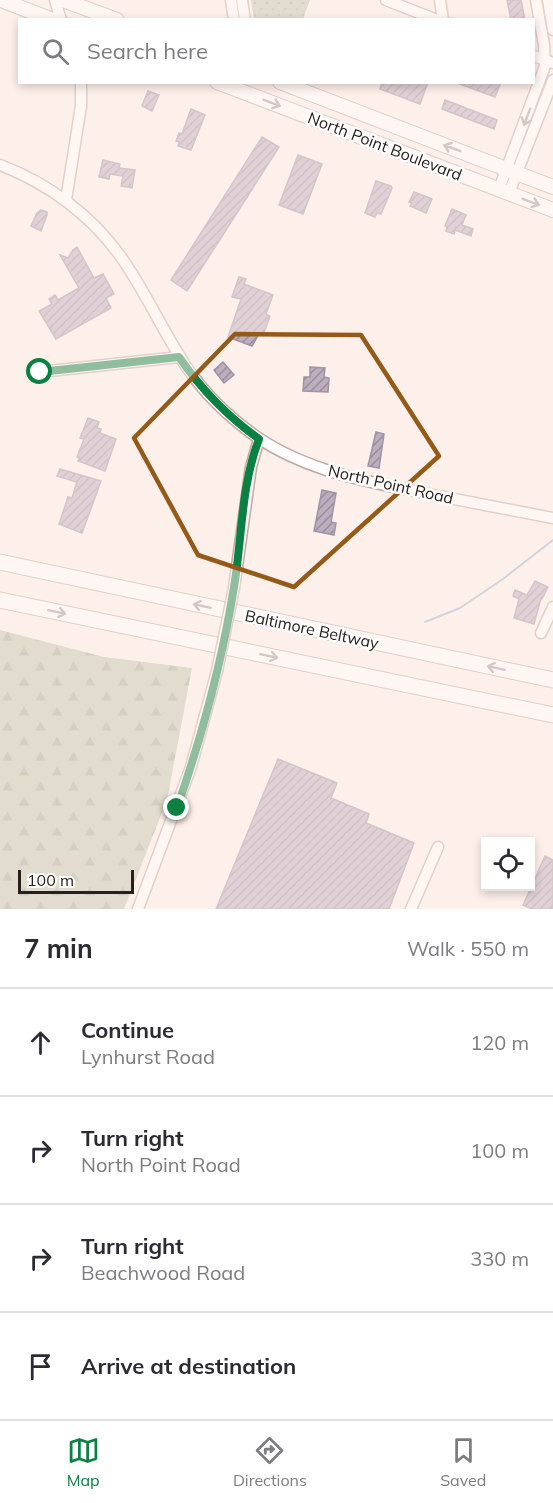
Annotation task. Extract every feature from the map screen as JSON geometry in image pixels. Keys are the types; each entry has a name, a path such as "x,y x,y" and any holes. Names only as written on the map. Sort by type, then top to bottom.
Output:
{"highway":[{"name":"Baltimore Beltway","path":"0,562 553,680"},
{"path":"0,600 553,715"}],"main road":[{"path":"2,0 48,18"},
{"path":"63,0 112,18"},
{"name":"North Point Boulevard","path":"222,84 553,210"},
{"name":"North Point Boulevard","path":"285,84 553,187"}],"street":[{"path":"55,0 60,18"},
{"path":"231,0 234,18"},
{"path":"242,0 246,18"},
{"path":"386,0 432,18"},
{"path":"440,0 443,18"},
{"path":"512,171 543,74 549,62 536,0"},
{"path":"548,0 553,30"},
{"path":"535,56 549,62"},
{"path":"504,191 553,80"},
{"path":"66,200 82,98 81,84"},
{"name":"North Point Road","path":"0,165 36,181 66,200 120,256 179,357 220,406 259,439 302,462 353,478 553,518"},
{"path":"40,372 179,357"},
{"path":"138,909 191,767 217,671 234,588 251,467 259,439"},
{"path":"541,633 553,607"},
{"path":"411,909 438,847"}],"highlighted area":[{"path":"235,334 361,335 439,456 294,587 198,555 134,438"}],"green space":[{"path":"251,0 310,0 303,18 254,18"},
{"path":"0,630 104,657 192,668 167,800 124,909 0,909"}],"building":[{"path":"507,0 521,0 525,18 511,18"},
{"path":"381,84 427,84 420,104 380,89"},
{"path":"460,84 500,84 495,97"},
{"path":"148,91 159,95 152,111 142,106"},
{"path":"445,100 497,120 494,129 442,109"},
{"path":"191,109 205,115 191,150 178,146 179,142 176,141 179,133 182,134"},
{"path":"262,137 279,147 187,291 171,280"},
{"path":"298,155 322,164 303,214 279,205"},
{"path":"103,160 120,164 119,168 135,170 132,188 121,186 123,176 110,174 109,179 99,177"},
{"path":"376,181 392,188 381,214 377,213 375,217 365,213"},
{"path":"414,192 432,199 426,213 410,206 412,203 409,202"},
{"path":"452,209 466,215 462,225 473,229 471,236 455,230 454,234 446,231 445,226"},
{"path":"41,210 47,212 47,215 41,231 31,226 37,213"},
{"path":"77,247 94,278 103,274 114,294 106,298 111,308 56,339 39,311 52,304 49,299 55,295 58,300 79,288 60,255 68,258"},
{"path":"239,277 246,279 244,284 273,295 266,314 270,316 263,335 259,334 252,346 228,337 241,299 232,297"},
{"path":"223,362 234,375 224,383 214,370"},
{"path":"310,367 325,368 324,377 329,378 328,392 303,391 304,377 310,377"},
{"path":"88,418 99,422 97,428 101,429 100,433 116,439 105,471 78,461 80,458 77,457 84,439 80,438"},
{"path":"376,432 384,434 379,468 368,466"},
{"path":"60,469 101,481 82,533 59,524 68,497 72,498 77,482 57,476"},
{"path":"322,490 336,493 331,522 336,523 334,535 314,531"},
{"path":"535,581 548,587 541,598 534,624 514,618 519,599 513,596 515,590 527,595"},
{"path":"278,759 337,783 331,798 369,814 366,823 414,843 389,909 216,909"},
{"path":"545,856 553,860 553,909 532,909 523,905 529,891 535,891 535,878"}],"waterway":[{"path":"425,622 460,608 503,579 553,540"}],"route":[{"path":"40,372 179,357 220,406 259,439 251,467 234,588 217,671 198,744 177,808"}]}
